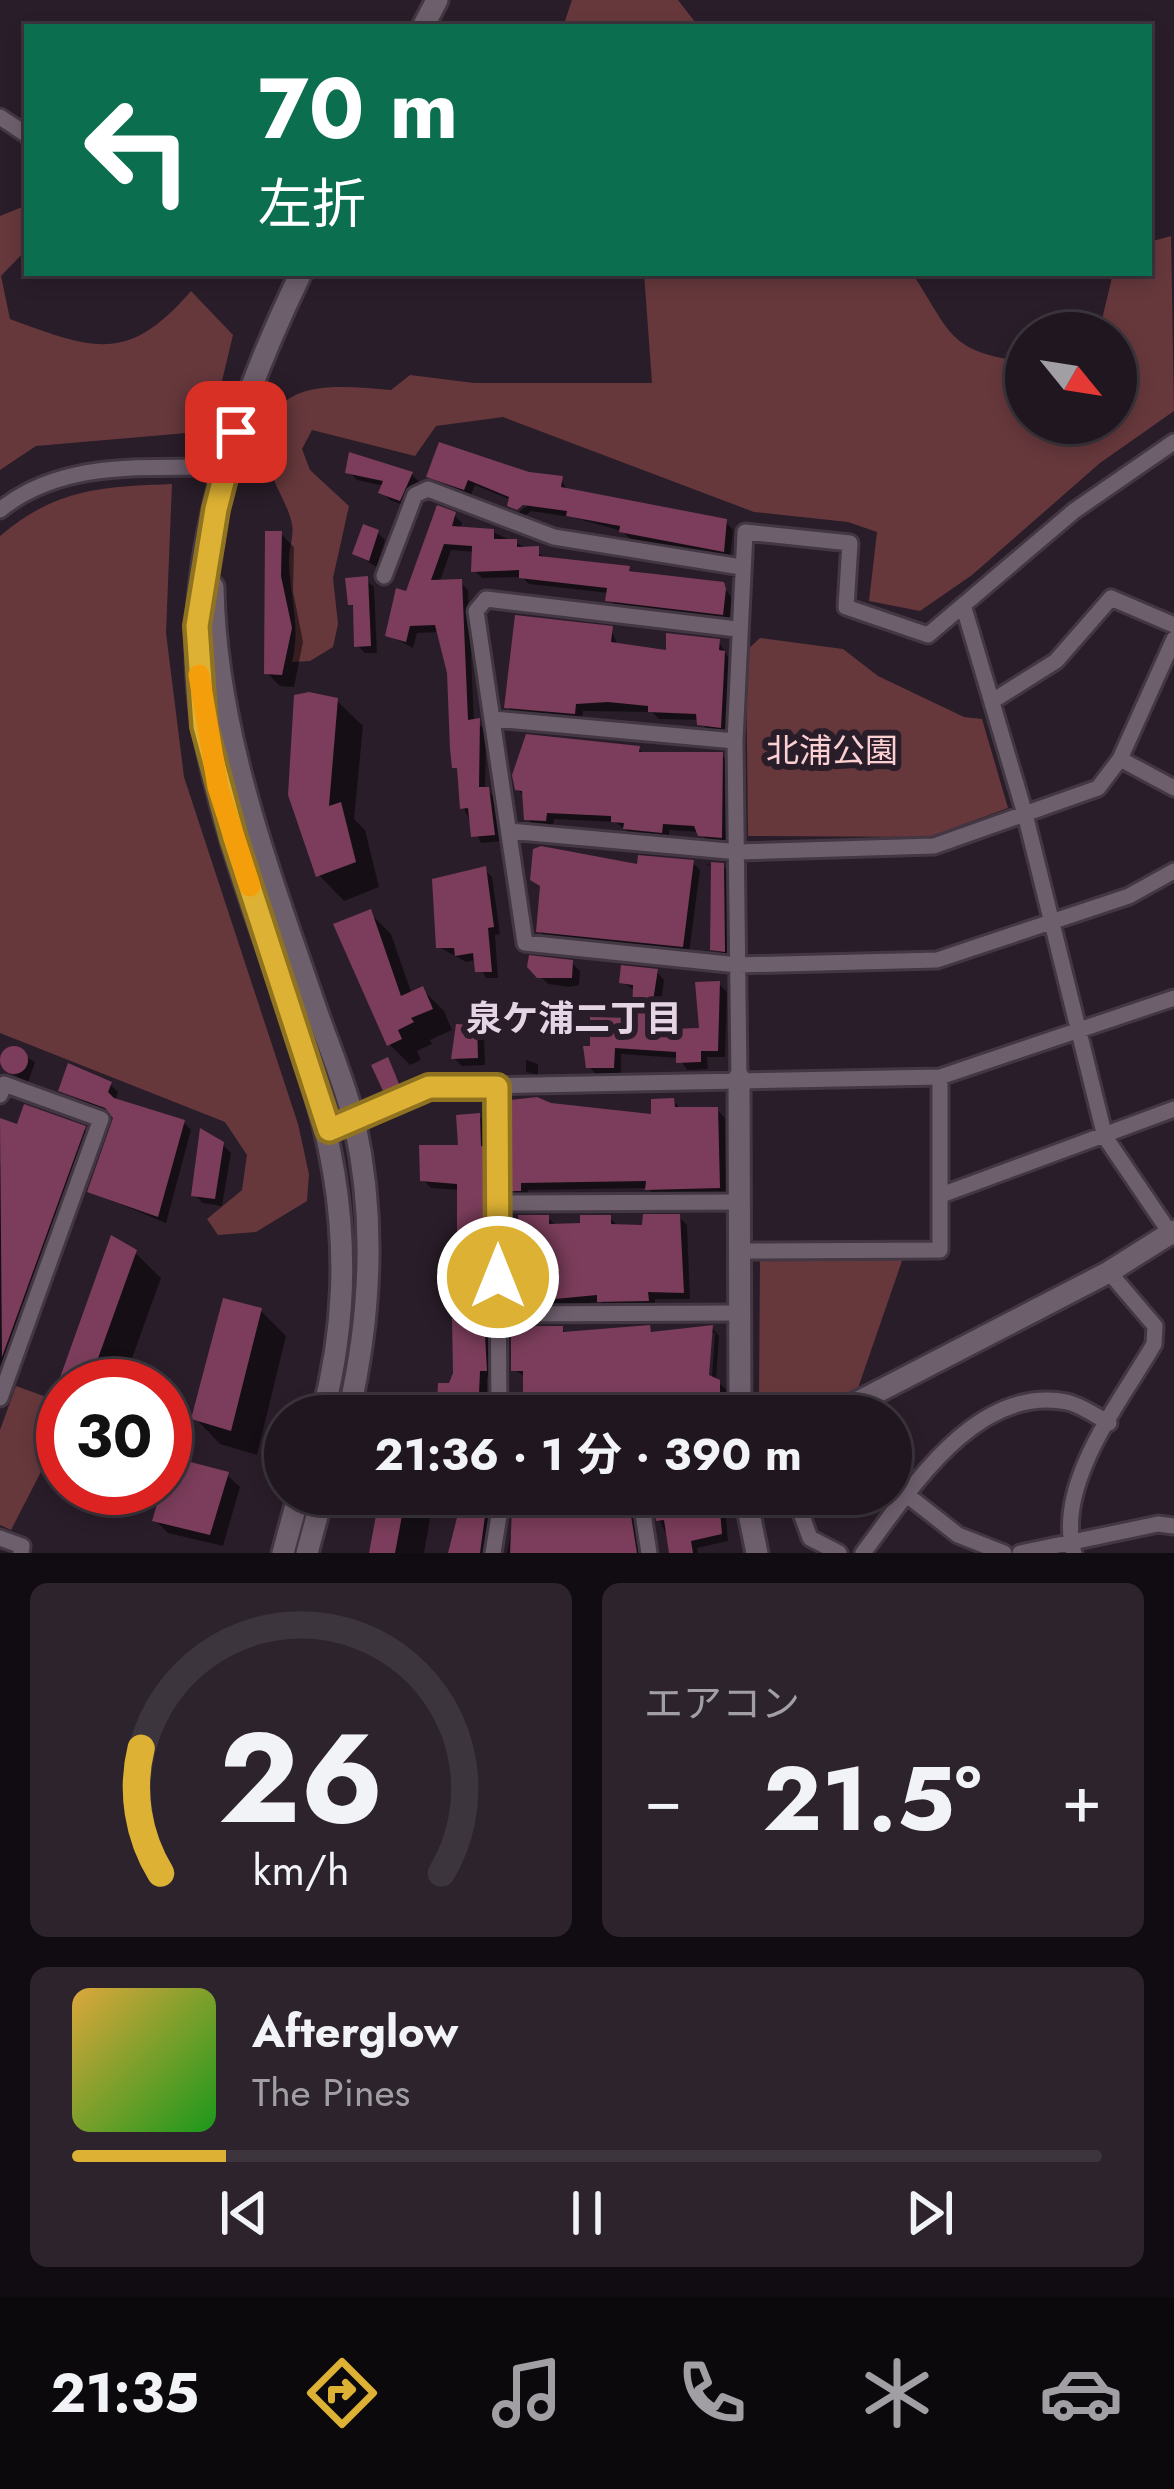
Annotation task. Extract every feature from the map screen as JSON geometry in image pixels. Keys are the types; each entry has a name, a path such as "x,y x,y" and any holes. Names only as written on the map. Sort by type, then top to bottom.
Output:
{"street":[{"path":"300,276 246,397 216,509 197,626 204,726 234,838 329,1130 345,1260 343,1316 326,1395"},
{"path":"740,1395 735,740 745,532 850,543 846,607 928,635 1074,512 1174,442"},
{"path":"0,510 21,492 72,472 226,467"},
{"path":"384,576 415,495 428,489 554,537 741,567"},
{"path":"216,509 213,591 226,716 354,1124 368,1243 367,1304 352,1395"},
{"path":"994,700 1056,661 1111,598 1174,625"},
{"path":"737,629 486,599 476,611 525,943 738,965 937,960 1129,896 1174,871"},
{"path":"870,1395 1173,1234 1105,1137 1025,814 964,608"},
{"path":"509,831 739,852 934,846 1098,788 1120,759 1174,639"},
{"path":"494,719 735,740"},
{"path":"1120,759 1174,788"},
{"path":"329,1130 354,1124 429,1087 940,1077 1174,998"},
{"path":"741,1251 940,1250 944,1194 940,1077"},
{"path":"0,1095 4,1084 101,1119 0,1398"},
{"path":"497,1087 499,1395"},
{"path":"944,1194 1174,1108"},
{"path":"497,1203 740,1202"},
{"path":"1073,1549 1080,1480 1154,1344 1155,1327 1109,1271"},
{"path":"498,1314 740,1313"},
{"path":"912,1489 946,1448 1004,1412 1039,1402 1069,1402 1109,1423"},
{"path":"912,1499 958,1535 1004,1553"},
{"path":"283,1553 293,1515"},
{"path":"307,1553 317,1515"},
{"path":"493,1553 499,1515"},
{"path":"643,1515 649,1553"},
{"path":"749,1515 757,1553"},
{"path":"802,1515 810,1538 839,1553"},
{"path":"863,1553 892,1515"},
{"path":"1020,1553 1073,1549 1157,1524 1174,1526"},
{"path":"0,1538 22,1546 21,1553"}],"green space":[{"path":"572,0 678,0 697,24 564,24"},
{"path":"24,206 24,252 1,276 10,319 65,338 108,344 148,331 191,291 233,335 210,431 36,446 0,470 0,216"},
{"path":"1171,236 1174,411 1137,437 1137,312 1104,312 1112,276 1152,276 1152,241"},
{"path":"644,276 914,276 955,337 1005,359 1005,444 1127,444 972,575 920,611 869,601 877,532 848,522 754,512 503,417 436,426 415,456 312,430 302,449 310,470 349,506 333,578 338,624 333,647 310,661 292,662 292,524 271,471 268,435 275,414 303,392 345,387 391,390 410,375 474,383 652,383"},
{"path":"172,484 166,633 184,777 298,1124 309,1174 307,1201 256,1232 218,1235 207,1219 242,1190 247,1155 225,1122 0,1033 0,536 61,499"},
{"name":"北浦公園","path":"760,638 843,649 878,676 964,717 982,719 1008,808 929,837 748,836 746,651"},
{"path":"903,1258 857,1391 848,1395 759,1395 760,1259"},
{"path":"16,1386 36,1393 36,1481 11,1530 0,1525 0,1430"}],"building":[{"path":"439,442 529,472 563,476 561,487 727,519 724,552 619,532 620,526 566,516 567,511 523,505 517,510 507,506 509,497 468,480 464,490 426,477"},
{"path":"349,452 413,472 400,501 378,493 383,481 345,473"},
{"path":"437,505 456,512 452,526 494,529 494,539 517,539 517,547 539,546 539,556 724,582 726,589 723,615 605,601 607,588 519,578 519,570 471,572 472,546 444,544 431,580 462,579 468,720 480,718 479,787 489,787 495,835 471,837 468,808 460,809 457,768 452,768 450,749 447,673 435,625 410,626 406,642 385,636 396,588 406,591"},
{"path":"363,524 379,530 369,561 352,554"},
{"path":"265,531 282,531 281,576 292,628 282,675 264,674"},
{"path":"368,576 371,646 354,647 353,605 348,605 345,578"},
{"path":"515,615 613,626 611,642 666,650 666,633 720,639 719,650 725,651 721,728 697,725 696,714 648,712 648,706 608,702 576,704 575,714 504,708"},
{"path":"309,692 338,698 329,806 341,802 356,862 316,877 288,795 294,695"},
{"path":"526,734 640,746 639,752 723,752 722,838 698,836 694,826 663,824 662,833 623,829 624,823 611,822 611,816 547,813 546,821 524,820 522,791 515,790 512,775"},
{"path":"541,846 637,864 638,855 694,860 683,947 536,932 540,886 530,880 533,849"},
{"path":"711,862 724,863 725,952 710,950"},
{"path":"486,866 494,927 488,928 492,972 475,972 473,953 455,956 454,948 436,948 432,879"},
{"path":"371,909 401,996 423,986 433,1009 411,1018 414,1022 398,1030 402,1039 387,1046 333,924"},
{"path":"529,955 573,960 572,978 537,978 527,967"},
{"path":"621,965 658,969 653,1001 669,1001 668,1029 699,1028 695,982 720,981 718,1051 701,1051 701,1062 676,1063 676,1052 615,1048 614,1068 586,1068 583,1046 590,1046 590,1017 632,1018 633,985 619,983"},
{"path":"456,1024 477,1025 478,1058 451,1059"},
{"path":"14,1046 24,1050 28,1060 24,1070 14,1074 4,1070 0,1060 4,1050"},
{"path":"388,1057 400,1086 384,1093 371,1065"},
{"path":"68,1063 112,1082 108,1092 114,1098 185,1120 158,1217 87,1192 113,1118 105,1108 58,1091"},
{"path":"537,1097 551,1103 651,1114 651,1099 674,1098 675,1107 718,1107 720,1188 645,1190 646,1181 521,1183 521,1191 510,1191 510,1100"},
{"path":"24,1104 86,1126 2,1357 0,1118 17,1124"},
{"path":"480,1113 481,1146 485,1146 486,1287 457,1288 457,1184 420,1181 419,1145 458,1145 456,1115"},
{"path":"200,1128 224,1142 215,1199 191,1196"},
{"path":"643,1214 680,1214 684,1293 648,1292 649,1301 597,1302 597,1295 523,1302 518,1215 549,1215 549,1224 580,1223 580,1215 611,1215 611,1224 642,1225"},
{"path":"111,1235 137,1250 98,1359 67,1359"},
{"path":"223,1298 262,1308 231,1431 192,1419"},
{"path":"484,1317 487,1371 480,1371 479,1395 437,1395 438,1383 449,1383 453,1373 452,1318"},
{"path":"650,1325 651,1332 713,1325 709,1375 720,1380 720,1395 523,1395 523,1371 511,1371 511,1335 523,1334 523,1326 563,1326 563,1332"},
{"path":"192,1462 229,1472 210,1535 152,1521 154,1515 192,1515"},
{"path":"376,1515 402,1515 395,1553 369,1553"},
{"path":"458,1515 485,1515 480,1553 448,1553"},
{"path":"512,1515 631,1515 637,1553 510,1553"},
{"path":"655,1515 720,1515 722,1534 691,1541 693,1553 669,1553 664,1520 656,1521"}],"slow traffic":[{"path":"199,675 204,726 218,787 250,886"}],"district":[{"name":"泉ケ浦二丁目","path":"574,1018"}],"route":[{"path":"236,432 216,509 197,626 204,726 218,787 329,1130 354,1124 429,1087 497,1087 498,1277"}]}
